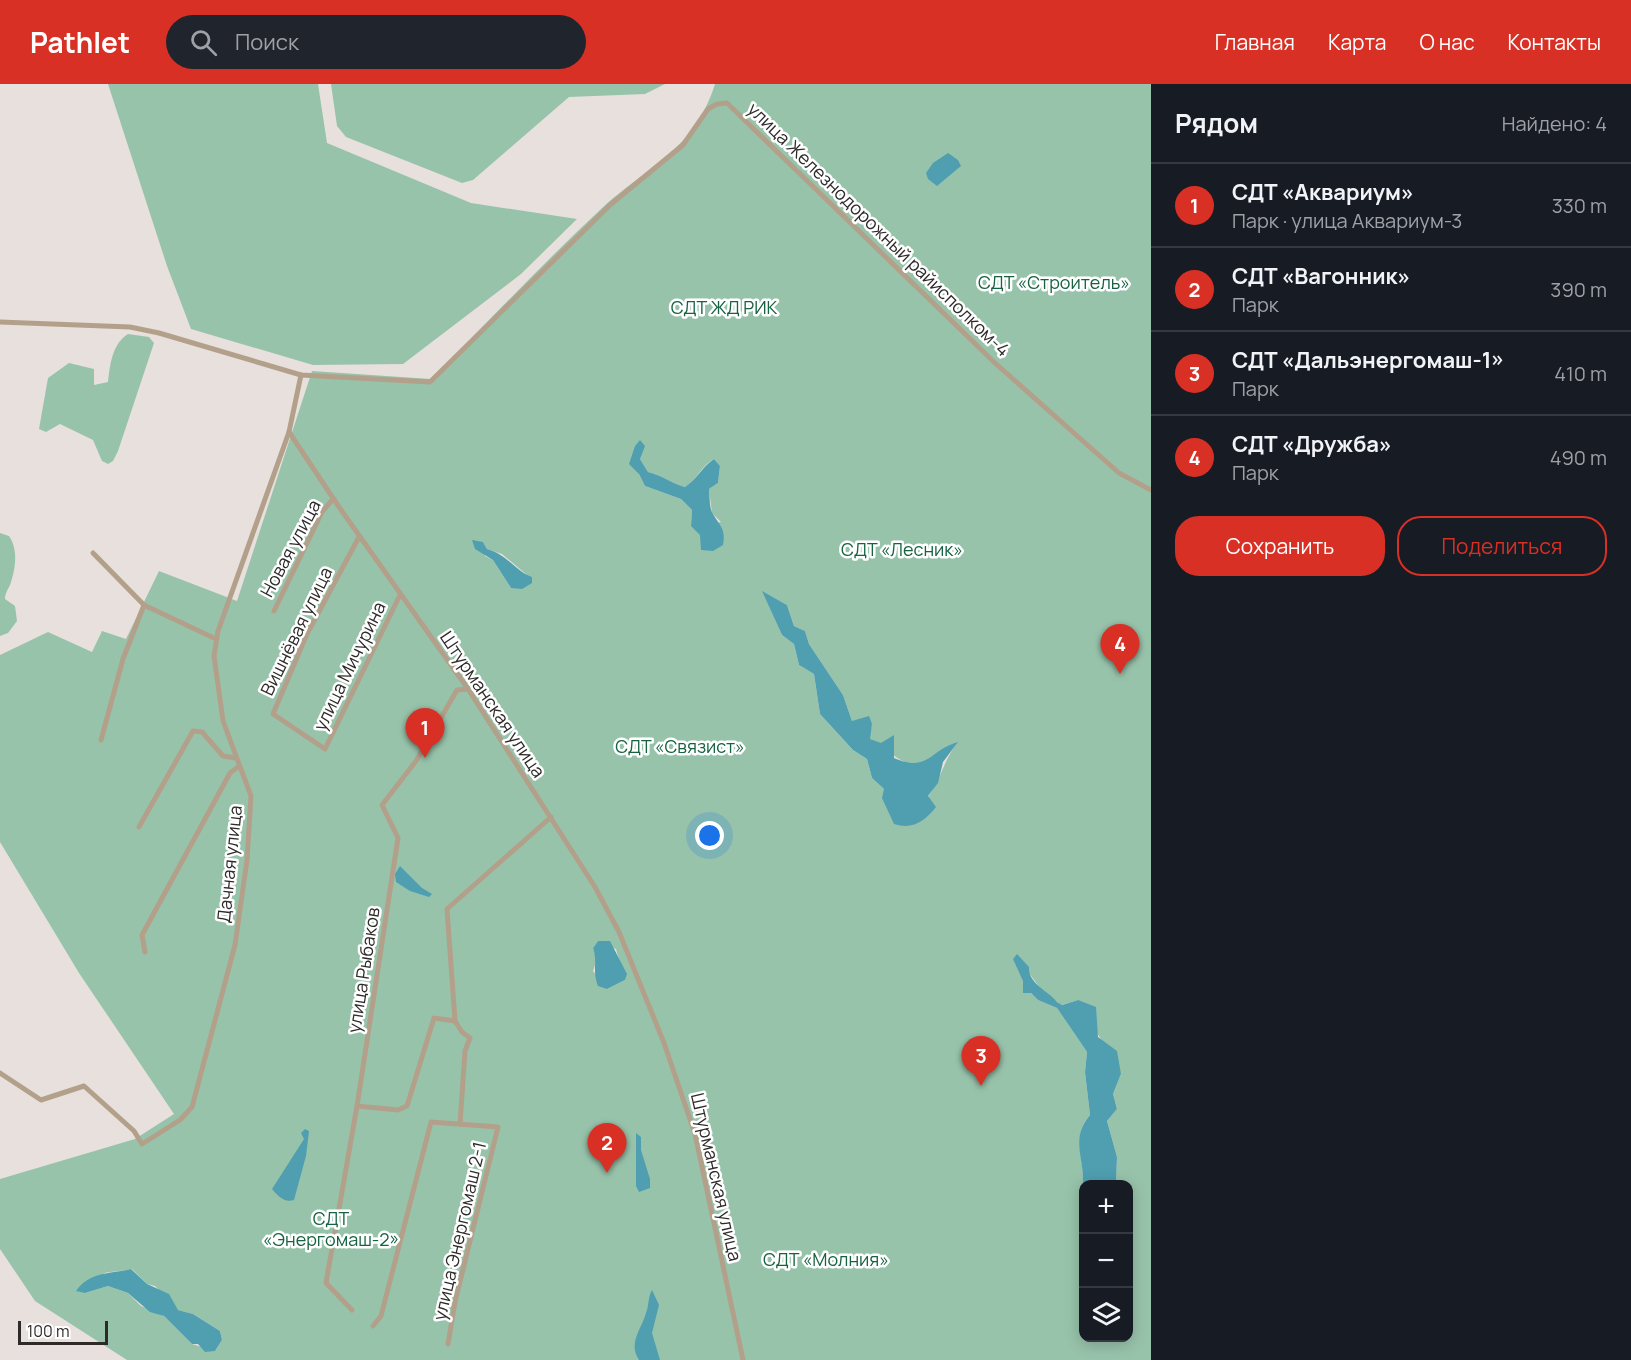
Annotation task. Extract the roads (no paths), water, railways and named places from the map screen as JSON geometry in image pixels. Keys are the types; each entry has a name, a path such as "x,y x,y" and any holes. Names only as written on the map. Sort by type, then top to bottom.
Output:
{"street":[{"name":"улица Железнодорожный райисполком-4","path":"301,375 430,382 610,205 683,145 708,109 717,104 727,103 995,363 1119,473 1151,490"},
{"path":"0,322 130,327 159,333 301,375 289,432"},
{"name":"Штурманская улица","path":"289,432 359,537 468,689 595,887 619,932 685,1102 703,1170 743,1360"},
{"name":"Дачная улица","path":"0,1073 41,1100 84,1086 134,1131 142,1143 173,1125 192,1107 235,945 247,860 251,792 238,767 224,721 214,656 216,639 289,432"},
{"name":"Новая улица","path":"274,611 322,512 333,499"},
{"name":"Вишнёвая улица","path":"325,749 273,714 307,634 359,537"},
{"path":"93,553 144,605 216,639"},
{"name":"улица Мичурина","path":"325,749 400,595"},
{"path":"101,740 123,659 144,605"},
{"name":"улица Рыбаков","path":"352,1310 326,1283 357,1106 398,838 382,805 416,762 457,690 468,689"},
{"path":"139,827 193,731 202,732 223,756 236,758"},
{"path":"145,952 142,935 230,772 238,767"},
{"path":"373,1326 381,1316 430,1122 460,1124 465,1051 470,1038 462,1032 455,1021 447,907 551,817"},
{"path":"357,1106 398,1110 407,1106 434,1018 455,1021"},
{"name":"улица Энергомаш 2-1","path":"448,1344 455,1302 498,1127 460,1124"}],"water":[{"path":"948,153 958,160 961,166 937,186 928,179 926,173 933,163"},
{"path":"640,440 645,446 640,459 648,472 680,486 685,487 689,484 714,459 720,466 718,483 709,489 712,512 723,531 723,545 713,551 701,550 700,535 691,526 692,510 681,499 645,486 639,474 629,464 635,446"},
{"path":"472,540 483,542 487,549 532,577 532,583 522,589 511,588 493,560 475,549"},
{"path":"762,591 787,605 794,626 805,631 809,644 843,695 852,721 869,716 872,724 870,739 881,743 894,735 894,758 906,762 922,762 958,742 943,762 938,783 928,796 936,807 923,820 907,826 894,824 882,798 884,789 872,778 867,759 853,750 820,714 814,674 799,665 794,644 782,635"},
{"path":"400,866 422,888 432,894 429,897 410,891 396,882 395,874"},
{"path":"598,941 610,941 627,974 625,980 607,989 598,986 596,980 593,948"},
{"path":"1017,954 1029,967 1035,983 1062,1005 1078,1000 1096,1007 1098,1037 1117,1051 1121,1074 1113,1094 1117,1109 1107,1121 1117,1157 1116,1180 1083,1180 1079,1140 1084,1124 1090,1115 1085,1072 1087,1052 1057,1008 1038,1000 1031,993 1023,993 1023,981 1013,959"},
{"path":"305,1129 309,1131 306,1156 294,1200 287,1201 272,1189 304,1139 301,1133"},
{"path":"636,1133 641,1137 641,1150 650,1179 650,1188 639,1192 636,1186"},
{"path":"131,1269 147,1284 169,1294 178,1310 193,1314 220,1331 222,1340 215,1351 205,1352 198,1344 192,1344 164,1316 150,1312 128,1293 108,1286 85,1293 76,1291 88,1280 101,1274"},
{"path":"652,1290 659,1305 652,1333 660,1360 639,1360 635,1348 636,1336 647,1310"}],"place":[{"name":"СДТ «Дружба»","path":"1120,674"},
{"name":"СДТ «Аквариум»","path":"425,758"},
{"name":"СДТ «Дальэнергомаш-1»","path":"981,1086"},
{"name":"СДТ «Вагонник»","path":"607,1173"}],"park label":[{"name":"СДТ «Строитель»","path":"1054,282"},
{"name":"СДТ ЖД РИК","path":"724,307"},
{"name":"СДТ «Лесник»","path":"902,549"},
{"name":"СДТ «Связист»","path":"680,746"},
{"name":"СДТ «Энергомаш-2»","path":"331,1228"},
{"name":"СДТ «Молния»","path":"826,1259"}]}
